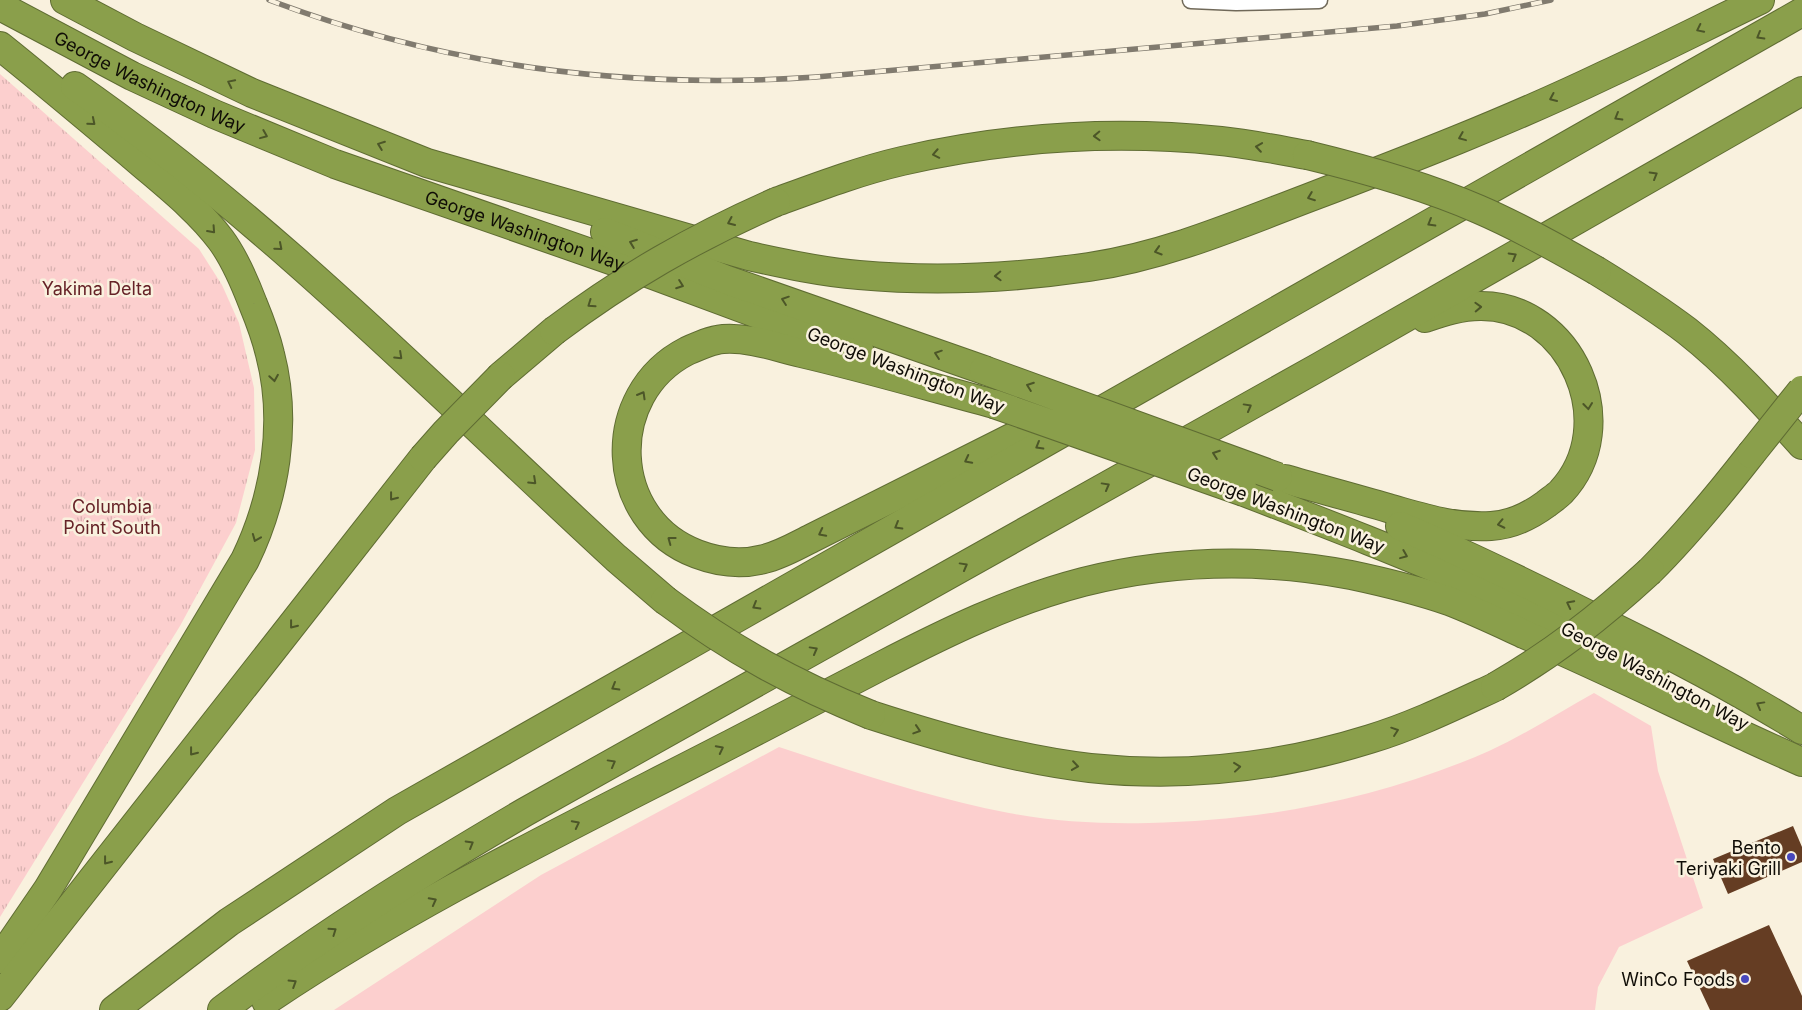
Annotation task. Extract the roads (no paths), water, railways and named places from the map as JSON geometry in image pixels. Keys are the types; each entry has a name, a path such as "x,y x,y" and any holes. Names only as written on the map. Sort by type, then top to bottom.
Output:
{"highway":[{"path":"65,0 135,37 252,93 427,163 749,256 799,267 858,275 922,279 1028,274 1090,267 1130,259 1214,233 1484,128 1604,76 1760,0"},
{"name":"George Washington Way","path":"0,6 132,76 205,110 335,164 645,272 908,369 994,404 1244,492 1409,557 1493,593 1605,647 1696,696 1802,757"},
{"path":"114,1010 230,922 397,811 1802,12"},
{"path":"0,37 128,123 206,185 319,282 602,546 665,600 730,646 806,688 871,715 969,745 1040,760 1091,768 1137,771 1193,771 1238,768 1290,760 1329,751 1410,726 1495,687 1525,670 1581,631 1650,571 1708,509 1802,390"},
{"path":"0,46 187,203 222,241 241,274 262,327 275,387 278,428 275,462 266,511 245,560 48,888 0,959"},
{"path":"222,1010 337,929 421,873 525,812 1319,367 1802,91"},
{"path":"0,997 423,458 452,425 501,376 554,331 613,289 675,250 724,225 776,202 844,178 900,162 971,147 1039,139 1119,136 1222,141 1307,155 1363,169 1411,183 1468,205 1536,236 1598,271 1647,302 1688,332 1760,399 1802,445"},
{"name":"George Washington Way","path":"427,163 727,280 984,370 1282,478 1446,546 1554,596 1698,670 1802,730"},
{"path":"1282,478 1450,525 1493,526 1516,521 1540,508 1561,492 1572,478 1586,446 1589,412 1586,394 1581,377 1571,358 1543,327 1506,309 1479,306 1454,309 1425,318 1319,367"},
{"path":"994,404 797,352 750,341 723,339 699,345 674,358 658,372 634,408 628,428 627,469 633,490 644,512 670,540 709,559 730,562 762,560 785,552 1182,352 1279,309"},
{"path":"252,1010 346,950 485,872 958,626 1043,594 1083,582 1120,574 1215,564 1249,564 1297,567 1350,575 1394,585 1447,601 1488,617 1573,654 1732,732 1802,762"}],"street":[{"path":"1191,0 1236,2 1319,0"}],"railway":[{"path":"269,0 336,23 403,42 470,57 538,68 607,76 676,80 816,77 1397,26 1485,14 1551,0"}],"place":[{"name":"Bento Teriyaki Grill","path":"1791,857"},
{"name":"WinCo Foods","path":"1745,979"}],"park label":[{"name":"Yakima Delta","path":"97,288"},
{"name":"Columbia Point South","path":"112,516"}]}
